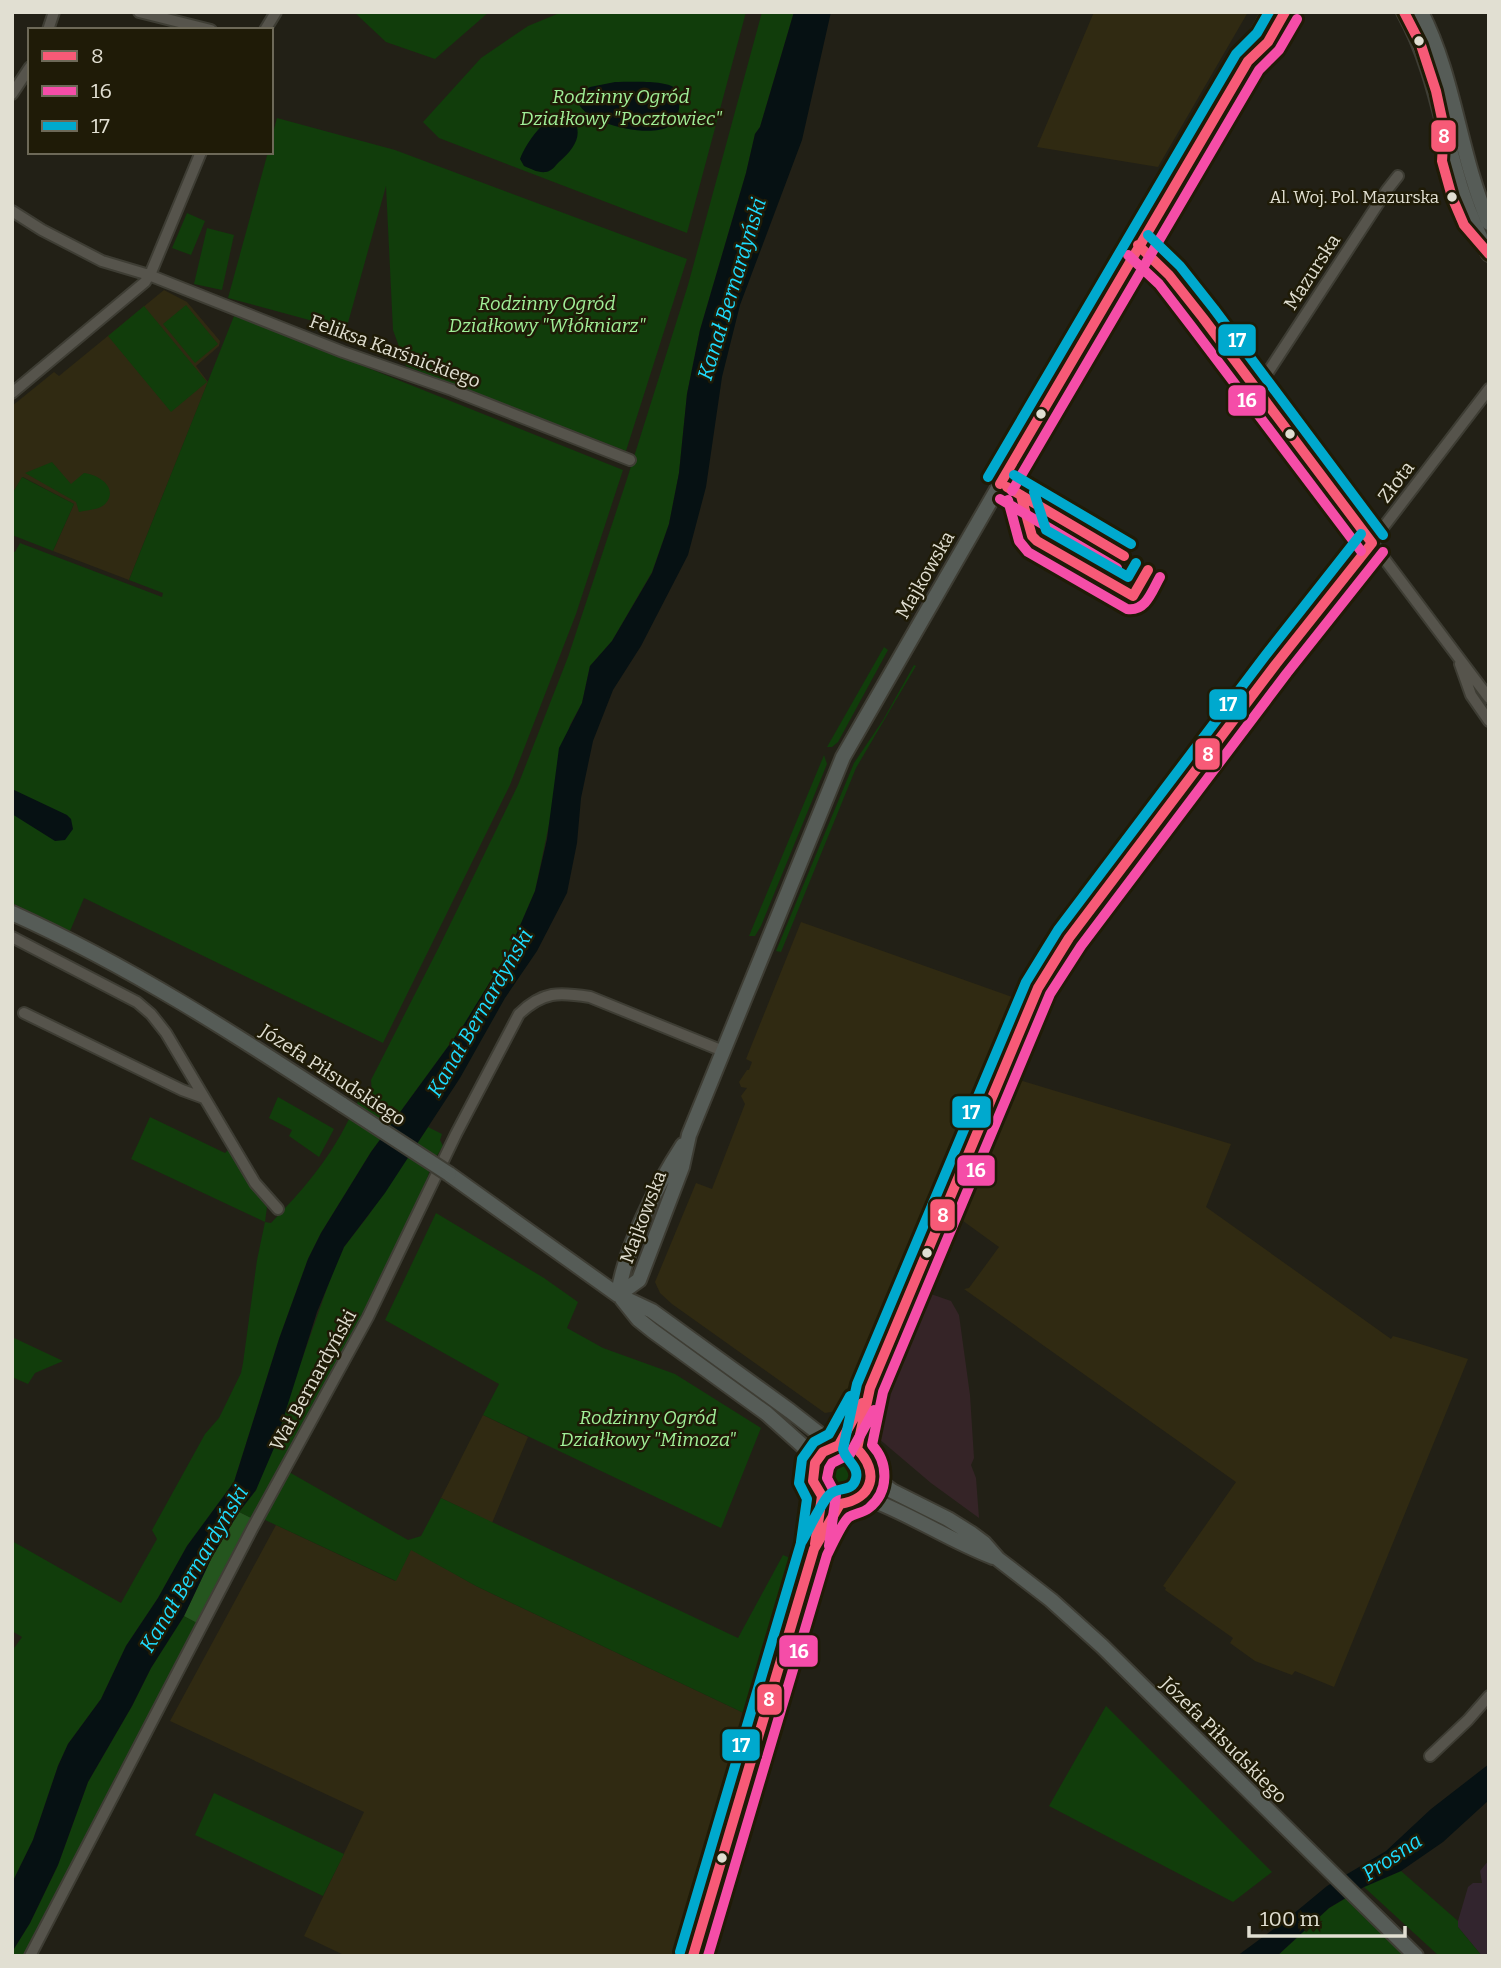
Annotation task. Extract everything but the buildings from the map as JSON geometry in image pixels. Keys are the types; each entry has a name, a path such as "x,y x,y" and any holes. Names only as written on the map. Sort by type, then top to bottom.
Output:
{"main road":[{"name":"Majkowska","path":"618,1295 625,1261 661,1183 690,1135 844,757 1138,246 1248,61 1256,35 1270,12"},
{"name":"Majkowska","path":"1248,61 1268,42 1285,12"},
{"path":"1404,12 1429,66 1461,192 1489,254"},
{"path":"1421,12 1445,69 1468,167 1489,223"},
{"name":"Józefa Piłsudskiego","path":"12,913 83,947 170,994 344,1105 449,1174 618,1295 652,1311 837,1446"},
{"name":"Józefa Piłsudskiego","path":"618,1295 638,1319 653,1331 775,1420 804,1447 815,1463"},
{"path":"837,1446 857,1449 866,1458 872,1476 869,1487 852,1503 839,1504 822,1496 813,1480 815,1463 823,1452 837,1446"},
{"name":"Józefa Piłsudskiego","path":"872,1476 906,1499 958,1525 984,1543 998,1559 1051,1600 1102,1646 1416,1956"},
{"name":"Józefa Piłsudskiego","path":"862,1496 967,1547 998,1559"}],"street":[{"path":"139,12 203,28"},
{"path":"266,28 276,12"},
{"path":"12,94 28,70"},
{"path":"12,393 131,295 149,275 200,154"},
{"name":"Mazurska","path":"1257,389 1398,176"},
{"name":"Feliksa Karśnickiego","path":"12,211 102,261 149,275 343,352 452,390 630,460"},
{"path":"1138,246 1182,291 1489,698"},
{"name":"Złota","path":"837,1446 870,1388 1026,1015 1046,974 1069,938 1261,684 1489,388"},
{"path":"1459,658 1471,695 1489,721"},
{"path":"12,937 145,1008 166,1033 255,1183 278,1209"},
{"name":"Wał Bernardyński","path":"30,1956 252,1529 368,1317 460,1124 519,1014 533,1001 549,994 580,995 723,1051"},
{"path":"24,1013 182,1090 204,1098"},
{"name":"Złota","path":"857,1449 870,1388"},
{"path":"693,1956 814,1549 822,1496"},
{"path":"814,1549 839,1504"},
{"path":"1430,1756 1489,1696"}],"shaded area":[{"path":"1094,12 1248,12 1158,167 1037,147"},
{"path":"164,290 187,302 220,341 219,346 196,366 208,382 129,580 53,551 74,504 23,477 12,494 12,406 54,372 59,376"},
{"path":"801,922 1015,998 847,1405 837,1411 825,1413 672,1304 660,1293 655,1282 696,1183 712,1189 745,1104 741,1096 747,1088 741,1087 739,1082 752,1062 746,1059"},
{"path":"1016,1079 1231,1144 1206,1207 1391,1339 1393,1336 1468,1359 1334,1687 1295,1671 1292,1675 1255,1661 1230,1643 1233,1638 1163,1586 1236,1482 964,1289 969,1288 999,1247 959,1218 981,1159 978,1153 1008,1081"},
{"path":"928,1293 951,1301 959,1315 970,1395 974,1458 971,1465 976,1478 979,1518 931,1483 871,1432"},
{"path":"483,1415 528,1437 492,1523 441,1498"},
{"path":"276,1525 395,1581 411,1549 476,1586 748,1715 675,1956 346,1956 304,1936 364,1812 170,1721"},
{"path":"1489,1860 1489,1956 1482,1956 1458,1927 1458,1921 1468,1887 1473,1883 1482,1883 1480,1871"}],"green space":[{"path":"354,12 489,12 435,59 386,42"},
{"name":"Rodzinny Ogród Działkowy \"Pocztowiec\"","path":"562,12 746,12 687,233 439,138 423,122 481,58 528,26"},
{"path":"762,12 794,12 760,127 755,134 700,330 687,394 679,473 669,524 652,572 612,641 590,666 582,703 570,725 535,891 509,951 463,1026 371,1152 321,1233 308,1259 279,1339 234,1482 187,1546 158,1598 126,1646 101,1699 68,1744 33,1840 12,1883 12,1651 22,1637 12,1631 12,1541 121,1603 157,1539 152,1530 205,1434 219,1418 241,1373 265,1222 271,1223 323,1162 358,1103 359,1096 370,1097 371,1080 518,785 568,657 627,479 688,285"},
{"name":"Rodzinny Ogród Działkowy \"Włókniarz\"","path":"277,118 395,150 687,259 626,451 406,366 393,330 386,186 346,330 228,298 267,154 273,154 273,133"},
{"path":"187,213 205,221 191,255 172,248"},
{"path":"207,228 234,235 222,290 194,284"},
{"path":"186,305 218,344 195,363 163,324"},
{"path":"144,306 207,382 171,412 108,336"},
{"path":"234,316 623,470 576,614 510,785 383,1043 84,898 70,931 12,903 12,551 15,552 20,543 162,597 163,593 129,580"},
{"path":"52,462 71,484 84,473 105,482 110,492 106,503 79,512 76,502 25,473"},
{"path":"22,477 74,504 53,551 12,535 12,494"},
{"path":"884,647 888,650 838,742 827,747"},
{"path":"1288,662 1290,664 1166,830 1163,823"},
{"path":"914,665 916,666 856,768 781,952 776,951 854,763 883,720"},
{"path":"1224,715 1225,721 1054,950 1028,995 1009,1042 1003,1045 1027,989 1052,947"},
{"path":"824,755 827,764 761,926 755,936 749,936"},
{"path":"1152,838 1160,840 1054,979 1047,997 1045,989 1074,942"},
{"path":"999,1055 1001,1062 934,1221 926,1230"},
{"path":"278,1097 334,1129 319,1157 289,1136 292,1130 269,1118"},
{"path":"150,1117 225,1153 230,1148 251,1186 267,1207 265,1222 131,1159"},
{"path":"428,1127 442,1134 440,1140 443,1146 431,1165 423,1194 356,1329 251,1518 239,1512 256,1490 344,1247"},
{"name":"Rodzinny Ogród Działkowy \"Mimoza\"","path":"436,1213 544,1278 578,1302 567,1328 603,1348 675,1374 761,1428 721,1528 483,1415 499,1384 385,1320"},
{"path":"12,1337 63,1361 35,1373 28,1384 12,1377"},
{"path":"842,1456 855,1462 861,1475 855,1488 842,1494 829,1488 823,1475 829,1462"},
{"path":"289,1472 408,1540 421,1536 441,1498 738,1638 783,1555 797,1561 781,1604 751,1712 748,1715 476,1586 411,1550 396,1581 263,1519"},
{"path":"239,1512 251,1518 197,1623 184,1616 212,1557"},
{"path":"184,1616 197,1623 189,1640 25,1956 12,1956 58,1865 88,1782 151,1668"},
{"path":"1106,1706 1272,1872 1233,1902 1049,1806"},
{"path":"214,1793 344,1854 323,1896 195,1835"},
{"path":"1401,1871 1458,1921 1458,1927 1482,1956 1439,1956 1364,1887"},
{"path":"1346,1898 1405,1956 1277,1956 1329,1908"}],"water":[{"name":"Kanał Bernardyński","path":"794,12 831,12 802,140 740,305 722,377 706,487 688,555 641,646 613,690 593,741 581,798 577,843 567,893 537,951 505,998 460,1078 385,1193 344,1247 317,1312 274,1448 256,1490 239,1512 212,1557 184,1616 151,1668 88,1782 58,1865 30,1923 12,1952 12,1883 33,1840 68,1744 101,1699 126,1646 158,1598 187,1546 234,1482 279,1339 308,1259 321,1233 371,1152 463,1026 509,951 535,891 547,839 559,748 582,703 590,666 612,641 652,573 669,524 679,473 687,394 700,330 755,134 760,127"},
{"path":"615,82 655,83 675,88 679,101 676,119 668,127 659,130 632,130 603,122 581,108 577,99 579,94 590,87"},
{"path":"562,111 571,115 575,122 578,135 574,146 548,171 537,171 524,166 520,159 527,145 549,119"},
{"path":"12,789 67,815 71,819 73,829 65,840 55,841 12,814"},
{"name":"Prosna","path":"1489,1764 1489,1800 1443,1842 1401,1871 1364,1887 1329,1908 1277,1956 1237,1956 1327,1886 1386,1851 1431,1809"}],"transit line":[{"name":"17","path":"988,477 1236,54 1257,33 1269,12"},
{"name":"8","path":"1000,484 1248,61 1268,42 1285,12"},
{"name":"8","path":"1404,12 1421,45 1436,91 1444,128 1442,161 1452,197 1464,225 1489,254"},
{"name":"16","path":"1012,491 1259,70 1279,50 1297,19"},
{"name":"17","path":"1148,235 1180,266 1214,309 1383,535"},
{"name":"8","path":"1138,245 1169,275 1203,318 1372,543"},
{"name":"16","path":"1128,255 1159,284 1361,551"},
{"name":"17","path":"1014,475 1131,544"},
{"name":"8","path":"1007,487 1124,556"},
{"name":"17","path":"1034,492 1046,530 1128,577 1136,563"},
{"name":"8","path":"1021,496 1032,536 1037,541 1133,596 1148,570"},
{"name":"16","path":"1000,499 1117,568"},
{"name":"16","path":"1008,500 1019,541 1028,552 1127,609 1144,604 1160,577"},
{"name":"17","path":"680,1952 801,1543 829,1495 852,1486 856,1478 856,1470 843,1449 857,1384 1026,982 1058,930 1265,656 1361,534"},
{"name":"8","path":"693,1956 814,1549 840,1504 860,1497 870,1483 869,1467 857,1449 870,1388 1038,988 1069,938 1276,664 1372,543"},
{"name":"16","path":"708,1956 827,1555 846,1519 869,1508 876,1501 883,1486 882,1460 872,1445 883,1392 1050,994 1081,946 1287,673 1383,552"},
{"name":"17","path":"801,1542 807,1499 799,1483 802,1459 814,1442 829,1434 850,1396"},
{"name":"8","path":"815,1544 822,1496 813,1481 815,1463 823,1452 839,1445 862,1403"},
{"name":"16","path":"829,1546 836,1495 827,1478 829,1468 832,1463 850,1454 874,1410"}],"place":[{"name":"Al. Woj. Pol. Mazurska","path":"1452,197"}]}
